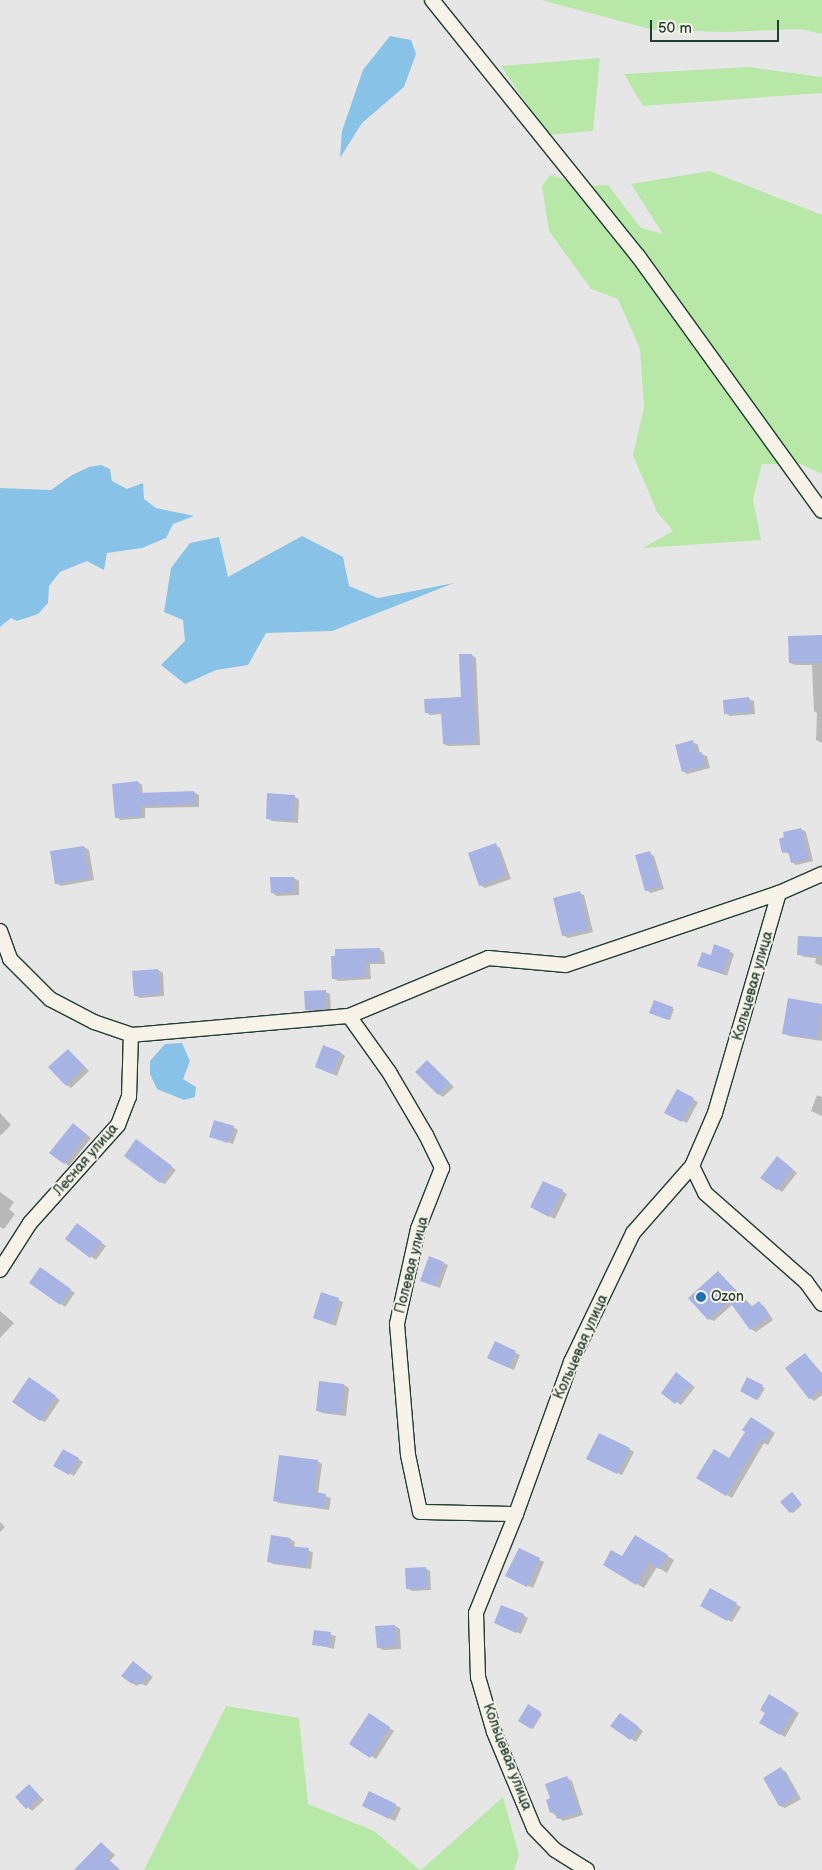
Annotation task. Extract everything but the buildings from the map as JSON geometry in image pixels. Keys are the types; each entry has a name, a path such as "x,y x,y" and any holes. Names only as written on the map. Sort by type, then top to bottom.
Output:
{"street":[{"path":"432,0 638,256 822,511"},
{"path":"0,930 10,959 50,999 94,1022 131,1035 349,1016 488,958 566,965 778,893 822,874"},
{"name":"Кольцевая улица","path":"586,1870 555,1850 534,1828 494,1732 478,1677 476,1613 516,1514 572,1362 633,1233 692,1166 716,1114 778,893"},
{"name":"Полевая улица","path":"349,1016 389,1072 426,1135 442,1168 418,1229 397,1324 408,1455 420,1512 516,1514"},
{"name":"Лесная улица","path":"0,1270 30,1223 118,1124 129,1097 131,1035"},
{"path":"692,1166 705,1193 806,1282 822,1304"}],"green space":[{"path":"541,0 822,0 822,34 800,29 727,32 654,30"},
{"path":"600,58 593,131 548,135 501,66"},
{"path":"748,67 822,77 822,93 643,106 624,74"},
{"path":"710,171 822,215 822,474 801,464 762,464 753,499 761,540 643,548 673,531 657,512 633,455 644,407 640,349 618,299 591,289 549,231 542,186 550,175 587,186 608,185 641,228 663,234 631,184"},
{"path":"226,1706 299,1718 308,1804 374,1831 420,1870 144,1870"},
{"path":"503,1797 519,1855 514,1870 421,1870"}],"water":[{"path":"390,36 411,40 416,54 404,87 362,123 340,158 342,131 363,70"},
{"path":"101,465 110,469 112,481 127,489 143,483 144,499 156,508 194,516 173,524 166,538 142,548 107,553 104,570 87,561 60,572 49,586 48,603 38,614 17,621 11,618 0,627 0,488 51,490 72,475 89,467"},
{"path":"302,536 343,557 349,586 378,598 454,583 332,631 266,633 248,665 216,670 185,684 161,665 185,641 183,620 164,612 171,568 190,543 219,537 228,577"},
{"path":"182,1043 190,1061 183,1079 196,1087 195,1097 184,1100 157,1089 150,1074 150,1061 165,1044"}],"place":[{"name":"Ozon","path":"701,1297"}]}
